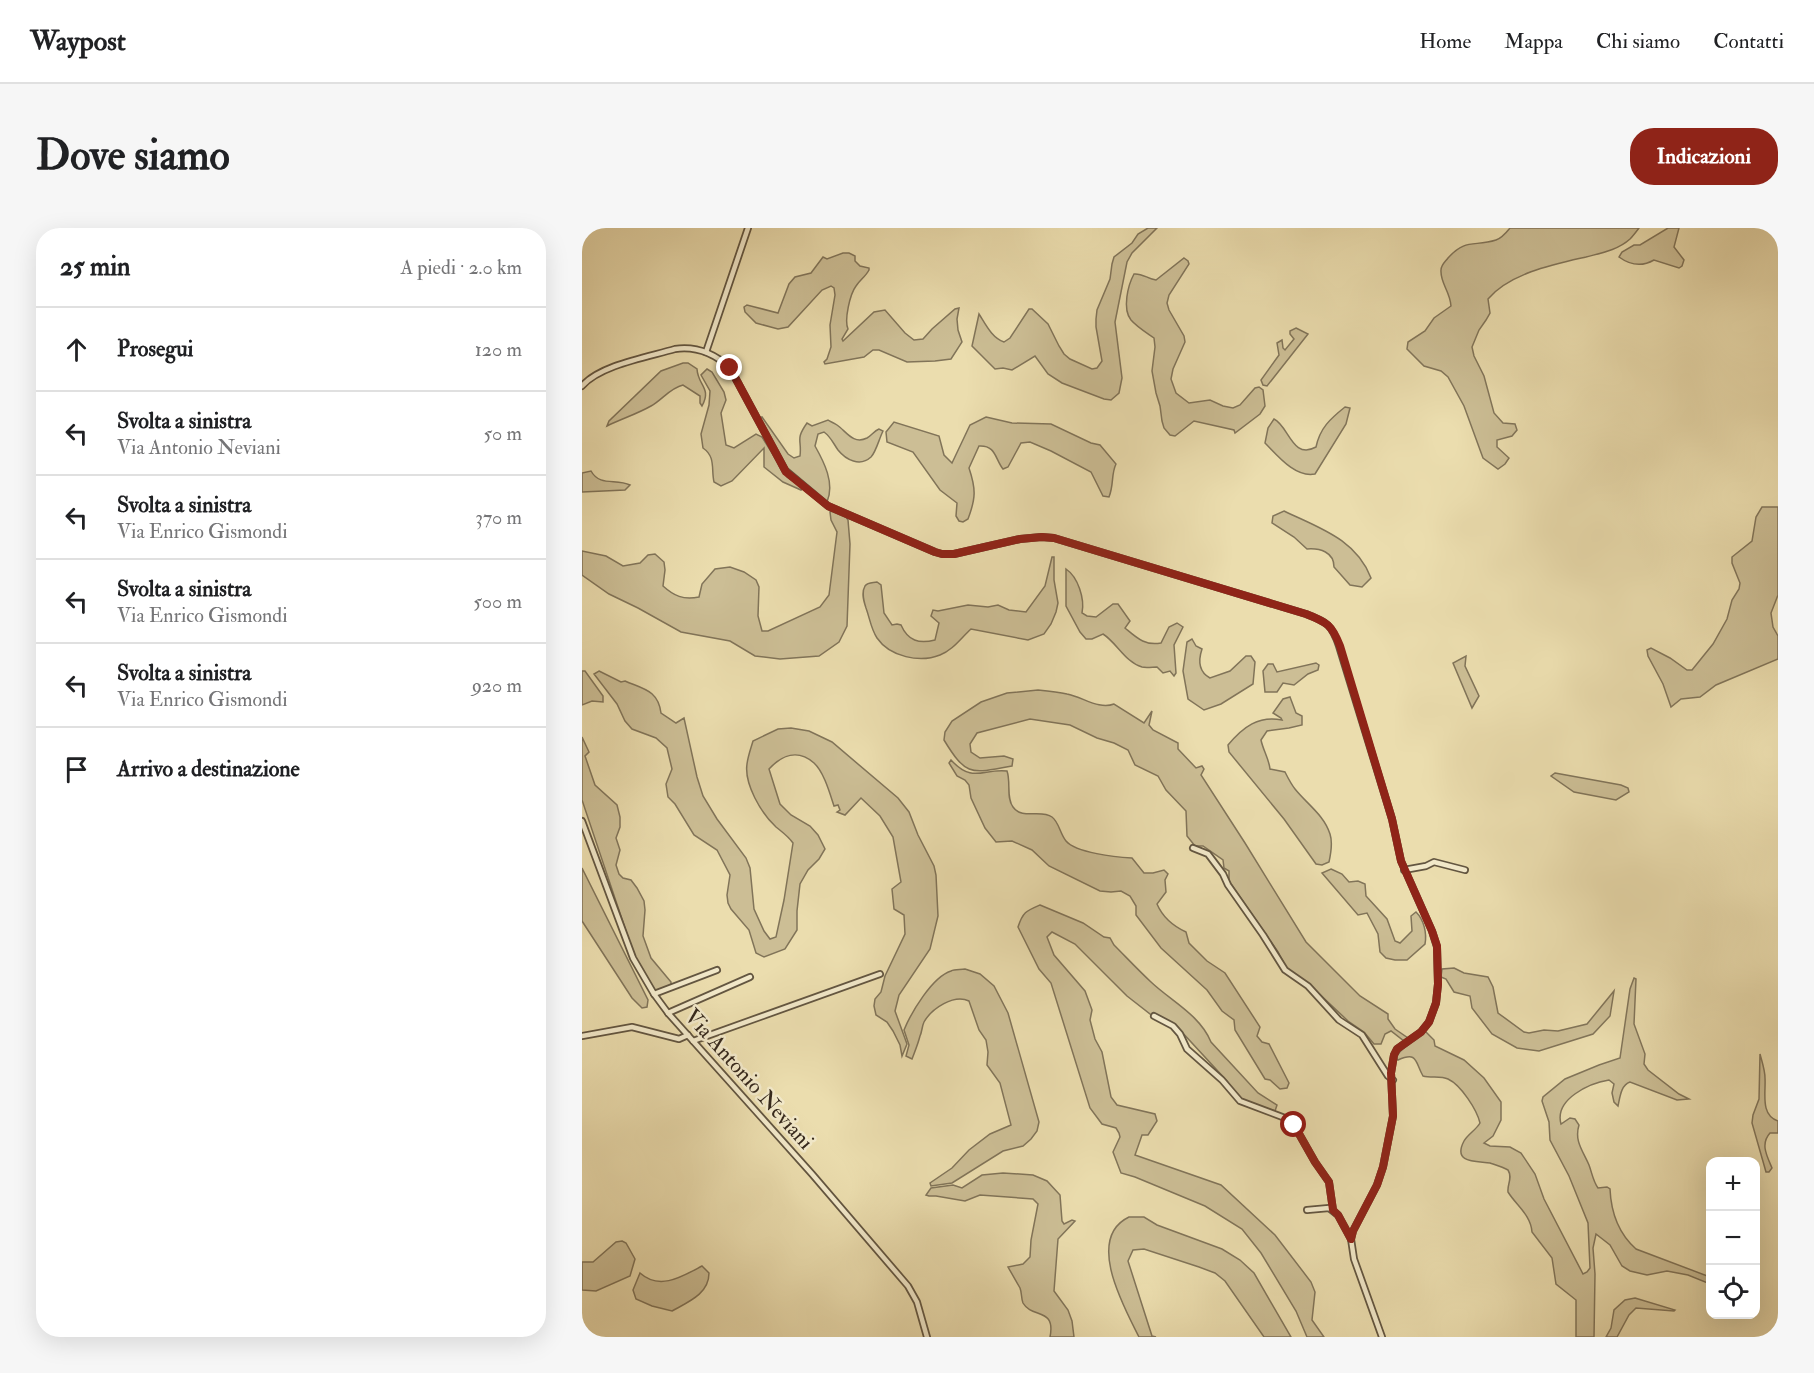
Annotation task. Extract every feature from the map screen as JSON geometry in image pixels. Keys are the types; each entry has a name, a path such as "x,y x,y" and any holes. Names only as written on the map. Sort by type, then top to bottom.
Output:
{"street":[{"path":"706,352 748,228"},
{"path":"582,386 590,378 605,370 675,349 691,348 706,352 730,368 788,473 828,506 944,554 954,554 1020,539 1054,538 1306,614 1329,625 1340,646 1392,819 1404,870 1437,946 1438,988 1434,1011 1421,1032 1397,1049 1394,1055 1391,1073 1393,1116 1383,1167 1377,1185 1351,1239"},
{"name":"Via Antonio Neviani","path":"582,821 633,958 654,994 668,1013 812,1174 908,1286 917,1302 927,1337"},
{"path":"1193,848 1208,854 1223,873 1228,885 1285,970 1308,986 1339,1020 1362,1035 1388,1076 1393,1080"},
{"path":"1404,870 1426,866 1434,862 1465,870"},
{"path":"654,994 717,970"},
{"path":"693,1041 827,991 880,974"},
{"path":"668,1013 750,977"},
{"path":"1154,1016 1173,1026 1180,1034 1187,1049 1222,1080 1240,1101 1285,1118 1294,1125 1329,1182 1333,1210 1351,1239 1354,1259 1382,1337"},
{"path":"582,1036 632,1027 679,1039 688,1035"},
{"path":"1307,1210 1317,1208 1333,1210"}],"shaded area":[{"path":"1148,228 1157,228 1132,253 1127,262 1115,322 1122,378 1119,393 1111,400 1062,383 1048,374 1035,356 1012,370 995,369 972,346 979,314 993,334 1004,342 1010,338 1029,309 1032,309 1048,324 1064,354 1092,369 1097,368 1102,361 1096,327 1097,310 1110,279 1114,257 1132,243 1138,234"},
{"path":"1510,228 1639,228 1630,239 1615,248 1521,276 1508,282 1488,299 1490,313 1472,347 1484,376 1494,413 1503,423 1515,424 1517,430 1512,436 1497,440 1497,447 1509,458 1498,469 1483,458 1464,406 1448,377 1441,371 1424,366 1407,349 1408,342 1425,331 1434,318 1451,306 1441,275 1442,267 1448,258 1465,245 1498,239"},
{"path":"1668,228 1679,228 1674,247 1684,260 1679,268 1654,260 1645,264 1636,264 1619,257 1622,252 1634,245 1640,245"},
{"path":"843,253 855,256 855,261 860,266 869,268 869,270 852,295 847,314 848,329 843,341 874,312 885,310 914,340 923,339 955,309 959,308 957,319 962,342 951,359 907,362 879,350 873,350 864,357 825,364 831,347 830,325 835,295 834,288 831,286 822,290 788,327 778,329 756,323 745,312 744,307 747,305 778,313 789,284 795,277 811,273 823,257 827,259"},
{"path":"1184,258 1189,264 1169,295 1167,303 1185,342 1171,379 1176,393 1189,403 1210,400 1233,408 1240,405 1255,388 1259,387 1263,390 1265,406 1260,414 1235,433 1234,430 1194,421 1175,436 1170,435 1162,421 1152,371 1154,338 1136,325 1128,315 1127,297 1134,274 1156,280"},
{"path":"1296,328 1308,334 1267,386 1263,385 1261,380 1279,355 1277,343 1282,340 1285,350 1294,339 1290,331"},
{"path":"688,363 697,369 706,395 702,406 700,396 683,385 640,412 607,426 609,421 661,371"},
{"path":"707,369 712,372 726,400 721,413 726,445 734,448 756,434 762,437 787,477 803,488 801,490 783,482 764,467 764,448 732,481 721,486 714,482 710,455 703,448 701,434 709,405 710,391 701,375"},
{"path":"1345,407 1350,408 1346,424 1315,474 1300,473 1265,443 1268,428 1274,419 1284,428 1296,446 1308,450 1316,447 1326,424"},
{"path":"762,417 788,454 794,458 800,456 800,436 807,423 812,426 828,420 858,440 867,438 879,429 883,431 871,457 862,462 853,461 841,454 824,432 818,434 815,446 825,466 830,487 827,502 786,468 759,418"},
{"path":"986,417 1012,423 1051,424 1100,445 1116,464 1109,497 1103,496 1091,472 1030,442 1021,443 1008,467 1003,469 992,450 979,446 969,468 974,488 973,505 968,519 963,522 959,521 956,516 957,503 940,490 913,452 887,442 886,432 894,422 939,436 944,455 952,463 970,425"},
{"path":"591,471 604,481 630,485 625,490 582,492 582,473"},
{"path":"1762,507 1778,507 1778,595 1771,613 1773,627 1778,636 1778,659 1716,685 1700,697 1681,699 1671,707 1647,650 1651,648 1687,670 1692,670 1713,644 1727,619 1732,600 1739,589 1740,583 1732,557 1752,541 1756,517"},
{"path":"834,510 845,515 848,520 850,544 847,626 839,642 819,656 780,659 755,656 730,641 681,632 609,594 582,575 582,551 606,556 623,566 640,563 648,555 655,554 664,562 663,586 679,596 693,598 699,597 702,584 715,569 730,567 756,580 759,587 758,616 762,631 768,631 820,607 829,595 837,532 831,520 830,512"},
{"path":"1284,511 1323,529 1346,544 1356,553 1371,578 1362,587 1350,585 1334,567 1329,554 1317,549 1307,549 1294,537 1272,523 1273,516"},
{"path":"1052,557 1054,557 1054,580 1058,603 1051,624 1044,634 1028,640 971,629 945,653 932,657 915,658 890,650 883,645 873,631 863,597 865,586 868,584 877,582 881,585 884,613 892,625 901,625 907,635 915,640 929,641 935,640 939,623 931,616 933,610 968,605 988,607 998,605 1009,610 1026,612 1045,586"},
{"path":"1066,569 1074,577 1080,589 1082,613 1087,616 1096,617 1113,604 1118,604 1130,621 1125,628 1137,638 1155,644 1161,643 1169,627 1177,623 1183,627 1174,645 1176,673 1174,676 1170,671 1163,673 1157,667 1136,665 1103,634 1086,639 1066,606"},
{"path":"1192,639 1196,646 1202,649 1200,666 1210,678 1230,671 1246,656 1251,656 1255,662 1253,684 1221,704 1204,710 1188,699 1183,671 1187,642"},
{"path":"1466,656 1465,666 1479,696 1472,708 1453,663"},
{"path":"1316,663 1319,665 1318,670 1308,674 1294,685 1283,683 1277,692 1265,692 1263,671 1268,664 1273,664 1277,672"},
{"path":"582,671 585,671 603,696 603,702 592,701 582,705"},
{"path":"599,671 621,682 625,681 649,691 657,699 661,713 676,723 684,718 703,796 746,858 750,868 754,909 770,939 776,937 793,843 765,814 751,789 747,764 753,741 778,729 791,728 809,731 832,742 898,798 909,812 934,866 938,916 930,949 899,995 895,1011 907,1044 902,1056 900,1045 893,1031 887,1022 876,1015 874,1006 875,999 881,992 885,976 905,934 904,915 894,909 892,889 901,882 893,837 880,816 861,798 845,815 837,812 840,810 838,805 834,806 821,772 814,763 802,756 785,757 769,769 780,804 791,815 810,826 825,849 800,884 797,930 785,949 764,957 756,953 749,930 728,903 730,875 717,850 694,835 675,804 668,797 666,784 672,769 667,748 656,738 632,729 625,721 617,704 594,674"},
{"path":"1038,690 1067,694 1097,704 1114,704 1144,723 1152,711 1149,725 1153,730 1178,743 1178,749 1196,768 1202,766 1204,769 1201,775 1306,942 1360,996 1388,1014 1388,1019 1395,1029 1408,1038 1404,1041 1391,1031 1385,1034 1381,1044 1374,1044 1364,1032 1286,967 1229,881 1229,871 1224,868 1223,860 1203,846 1195,846 1187,836 1186,811 1166,790 1158,776 1135,765 1128,750 1070,725 1030,719 977,733 970,744 971,752 980,758 1004,756 1013,759 1012,766 979,771 965,767 944,740 945,732 952,721 981,702 1007,693"},
{"path":"1290,697 1296,713 1302,716 1302,725 1267,731 1261,740 1270,769 1285,772 1295,789 1327,827 1331,837 1331,852 1329,862 1322,865 1316,864 1284,819 1229,752 1228,745 1252,724 1266,719 1282,720 1273,713 1283,699"},
{"path":"582,737 589,752 585,756 595,785 617,805 620,827 616,838 620,850 616,865 619,874 631,880 644,901 643,936 651,958 671,982 671,986 657,992 653,990 635,958 582,800"},
{"path":"951,760 972,773 1007,771 1013,807 1021,813 1043,814 1052,817 1066,841 1078,849 1097,854 1132,858 1144,873 1164,870 1168,874 1165,880 1166,892 1157,904 1159,909 1169,921 1186,932 1189,943 1207,961 1225,973 1260,1027 1257,1036 1262,1042 1269,1044 1289,1083 1287,1088 1280,1089 1270,1080 1265,1079 1235,1030 1234,1020 1222,1011 1207,990 1161,948 1136,915 1136,906 1130,896 1121,891 1100,891 1049,866 1032,850 1012,841 996,842 985,828 971,798 969,785 957,776 949,763"},
{"path":"1555,773 1621,785 1628,788 1629,792 1616,800 1574,792 1551,776"},
{"path":"582,868 648,1000 647,1007 642,1008 632,998 582,921"},
{"path":"1331,869 1342,874 1349,882 1358,881 1365,884 1366,896 1387,919 1395,941 1400,943 1412,931 1411,916 1416,912 1424,927 1425,944 1407,960 1386,958 1380,952 1378,934 1367,913 1358,915 1322,873"},
{"path":"1040,905 1083,923 1104,937 1110,938 1114,945 1146,977 1200,1024 1211,1042 1258,1093 1277,1105 1275,1111 1244,1101 1179,1029 1159,1021 1127,996 1075,944 1052,932 1047,937 1054,955 1085,991 1092,1010 1090,1020 1095,1039 1102,1052 1111,1097 1117,1105 1155,1114 1157,1121 1148,1135 1142,1135 1135,1155 1221,1185 1275,1235 1311,1282 1315,1292 1312,1320 1324,1337 1307,1337 1296,1311 1261,1253 1242,1229 1205,1206 1121,1173 1113,1152 1120,1137 1119,1133 1116,1128 1102,1124 1090,1108 1051,983 1039,969 1018,927 1026,913"},
{"path":"1454,968 1464,973 1488,977 1493,987 1498,1013 1524,1032 1558,1031 1587,1024 1614,991 1610,1016 1593,1034 1539,1051 1517,1048 1492,1034 1472,1008 1470,996 1454,992 1446,979 1441,977 1442,969"},
{"path":"965,969 980,974 994,986 1008,1013 1039,1122 1037,1131 1023,1146 1003,1151 952,1183 931,1186 930,1183 952,1168 969,1150 990,1134 1011,1125 1000,1083 987,1065 986,1040 979,1030 969,1001 957,999 950,1001 932,1012 924,1022 912,1059 906,1056 909,1045 904,1030 923,996 944,975 953,970"},
{"path":"1634,978 1636,979 1634,1024 1645,1054 1644,1064 1648,1070 1689,1099 1677,1100 1630,1082 1620,1095 1618,1106 1614,1102 1612,1093 1614,1084 1609,1080 1592,1085 1568,1100 1560,1115 1561,1124 1570,1118 1575,1119 1579,1125 1578,1141 1595,1183 1598,1188 1610,1189 1617,1222 1630,1243 1636,1249 1706,1275 1706,1282 1688,1275 1667,1271 1647,1275 1630,1271 1622,1266 1610,1245 1596,1234 1593,1248 1594,1337 1576,1337 1576,1300 1556,1284 1552,1258 1532,1232 1526,1215 1508,1192 1510,1176 1508,1170 1490,1163 1468,1160 1461,1154 1464,1141 1480,1123 1468,1098 1448,1079 1423,1076 1413,1057 1398,1060 1396,1058 1404,1047 1425,1031 1434,1040 1435,1046 1464,1060 1484,1078 1501,1102 1501,1120 1493,1136 1484,1143 1490,1146 1510,1147 1521,1153 1535,1174 1544,1199 1583,1274 1590,1268 1588,1223 1569,1176 1550,1140 1549,1122 1542,1101 1543,1097 1565,1079 1620,1058 1630,989"},
{"path":"1760,1054 1765,1075 1766,1109 1772,1118 1778,1121 1778,1133 1770,1133 1765,1141 1765,1150 1772,1168 1769,1172 1766,1172 1752,1123 1759,1099"},
{"path":"1003,1173 1033,1175 1047,1181 1060,1195 1064,1224 1075,1221 1058,1239 1054,1291 1068,1310 1074,1337 1050,1337 1050,1321 1027,1308 1023,1303 1020,1288 1008,1267 1023,1264 1030,1257 1038,1204 1033,1199 980,1195 965,1201 926,1195 931,1188 953,1185 962,1188 982,1175"},
{"path":"1129,1217 1144,1217 1157,1225 1222,1249 1240,1260 1254,1273 1291,1337 1264,1337 1225,1281 1215,1273 1144,1249 1133,1250 1128,1261 1152,1336 1156,1337 1139,1337 1118,1291 1109,1256 1110,1240 1116,1227"},
{"path":"616,1242 626,1243 635,1259 630,1276 596,1291 582,1290 582,1262 593,1262"},
{"path":"702,1266 709,1273 702,1292 672,1311 636,1299 633,1290 640,1273 655,1281 663,1281 679,1277"},
{"path":"1635,1298 1675,1310 1636,1308 1629,1315 1617,1337 1606,1337 1611,1328 1614,1310 1625,1300"}],"route":[{"path":"730,368 783,467 828,506 944,554 954,554 1020,539 1054,538 1306,614 1331,627 1340,646 1392,819 1401,861 1425,912 1437,946 1438,988 1434,1011 1429,1022 1417,1036 1397,1049 1394,1055 1391,1073 1393,1116 1383,1167 1377,1185 1351,1239 1333,1210 1329,1182 1294,1125"}]}
